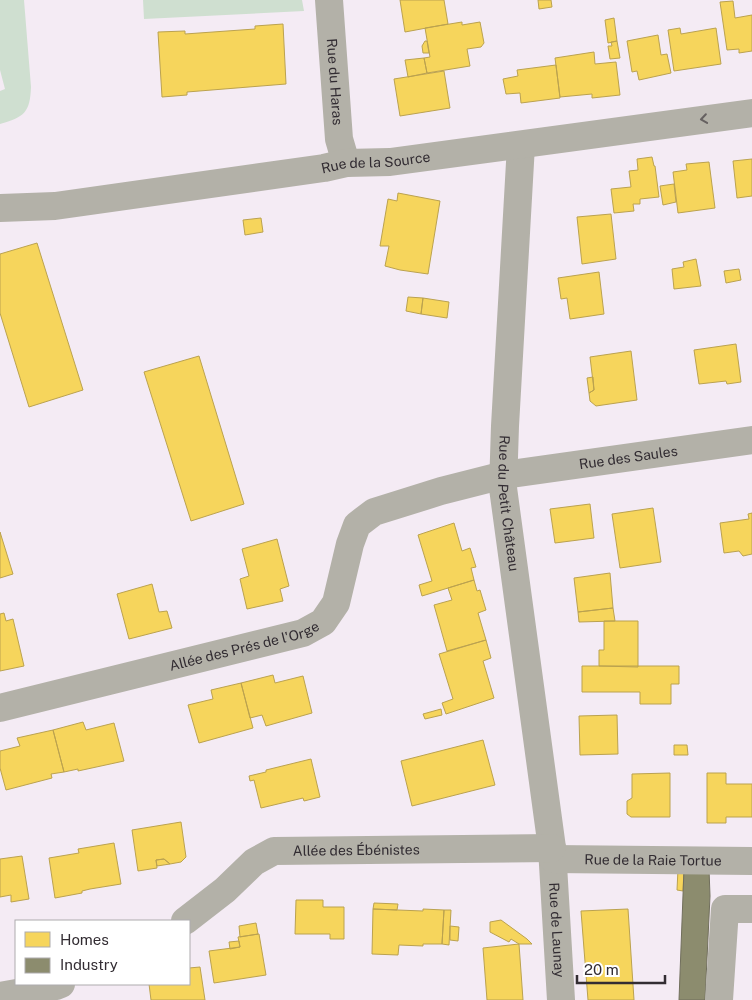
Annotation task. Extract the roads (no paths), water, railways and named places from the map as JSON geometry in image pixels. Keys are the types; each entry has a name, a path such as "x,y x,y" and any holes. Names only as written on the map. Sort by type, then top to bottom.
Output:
{"street":[{"name":"Rue du Haras","path":"329,0 338,139 346,162"},
{"name":"Rue de la Source","path":"0,208 54,206 324,168 346,162 390,162 752,113"},
{"name":"Rue du Petit Château","path":"522,145 503,488 552,854"},
{"name":"Rue des Saules","path":"504,475 752,440"},
{"name":"Allée des Prés de l'Orge","path":"0,708 303,633 323,622 336,603 350,544 357,525 374,512 441,491 504,475"},
{"name":"Allée des Ébénistes","path":"186,920 225,890 254,862 274,851 552,854"},
{"name":"Rue de la Raie Tortue","path":"552,854 752,861"},
{"name":"Rue de Launay","path":"552,854 561,1000"},
{"path":"719,1000 725,909 752,909"},
{"path":"0,996 58,985"}]}
